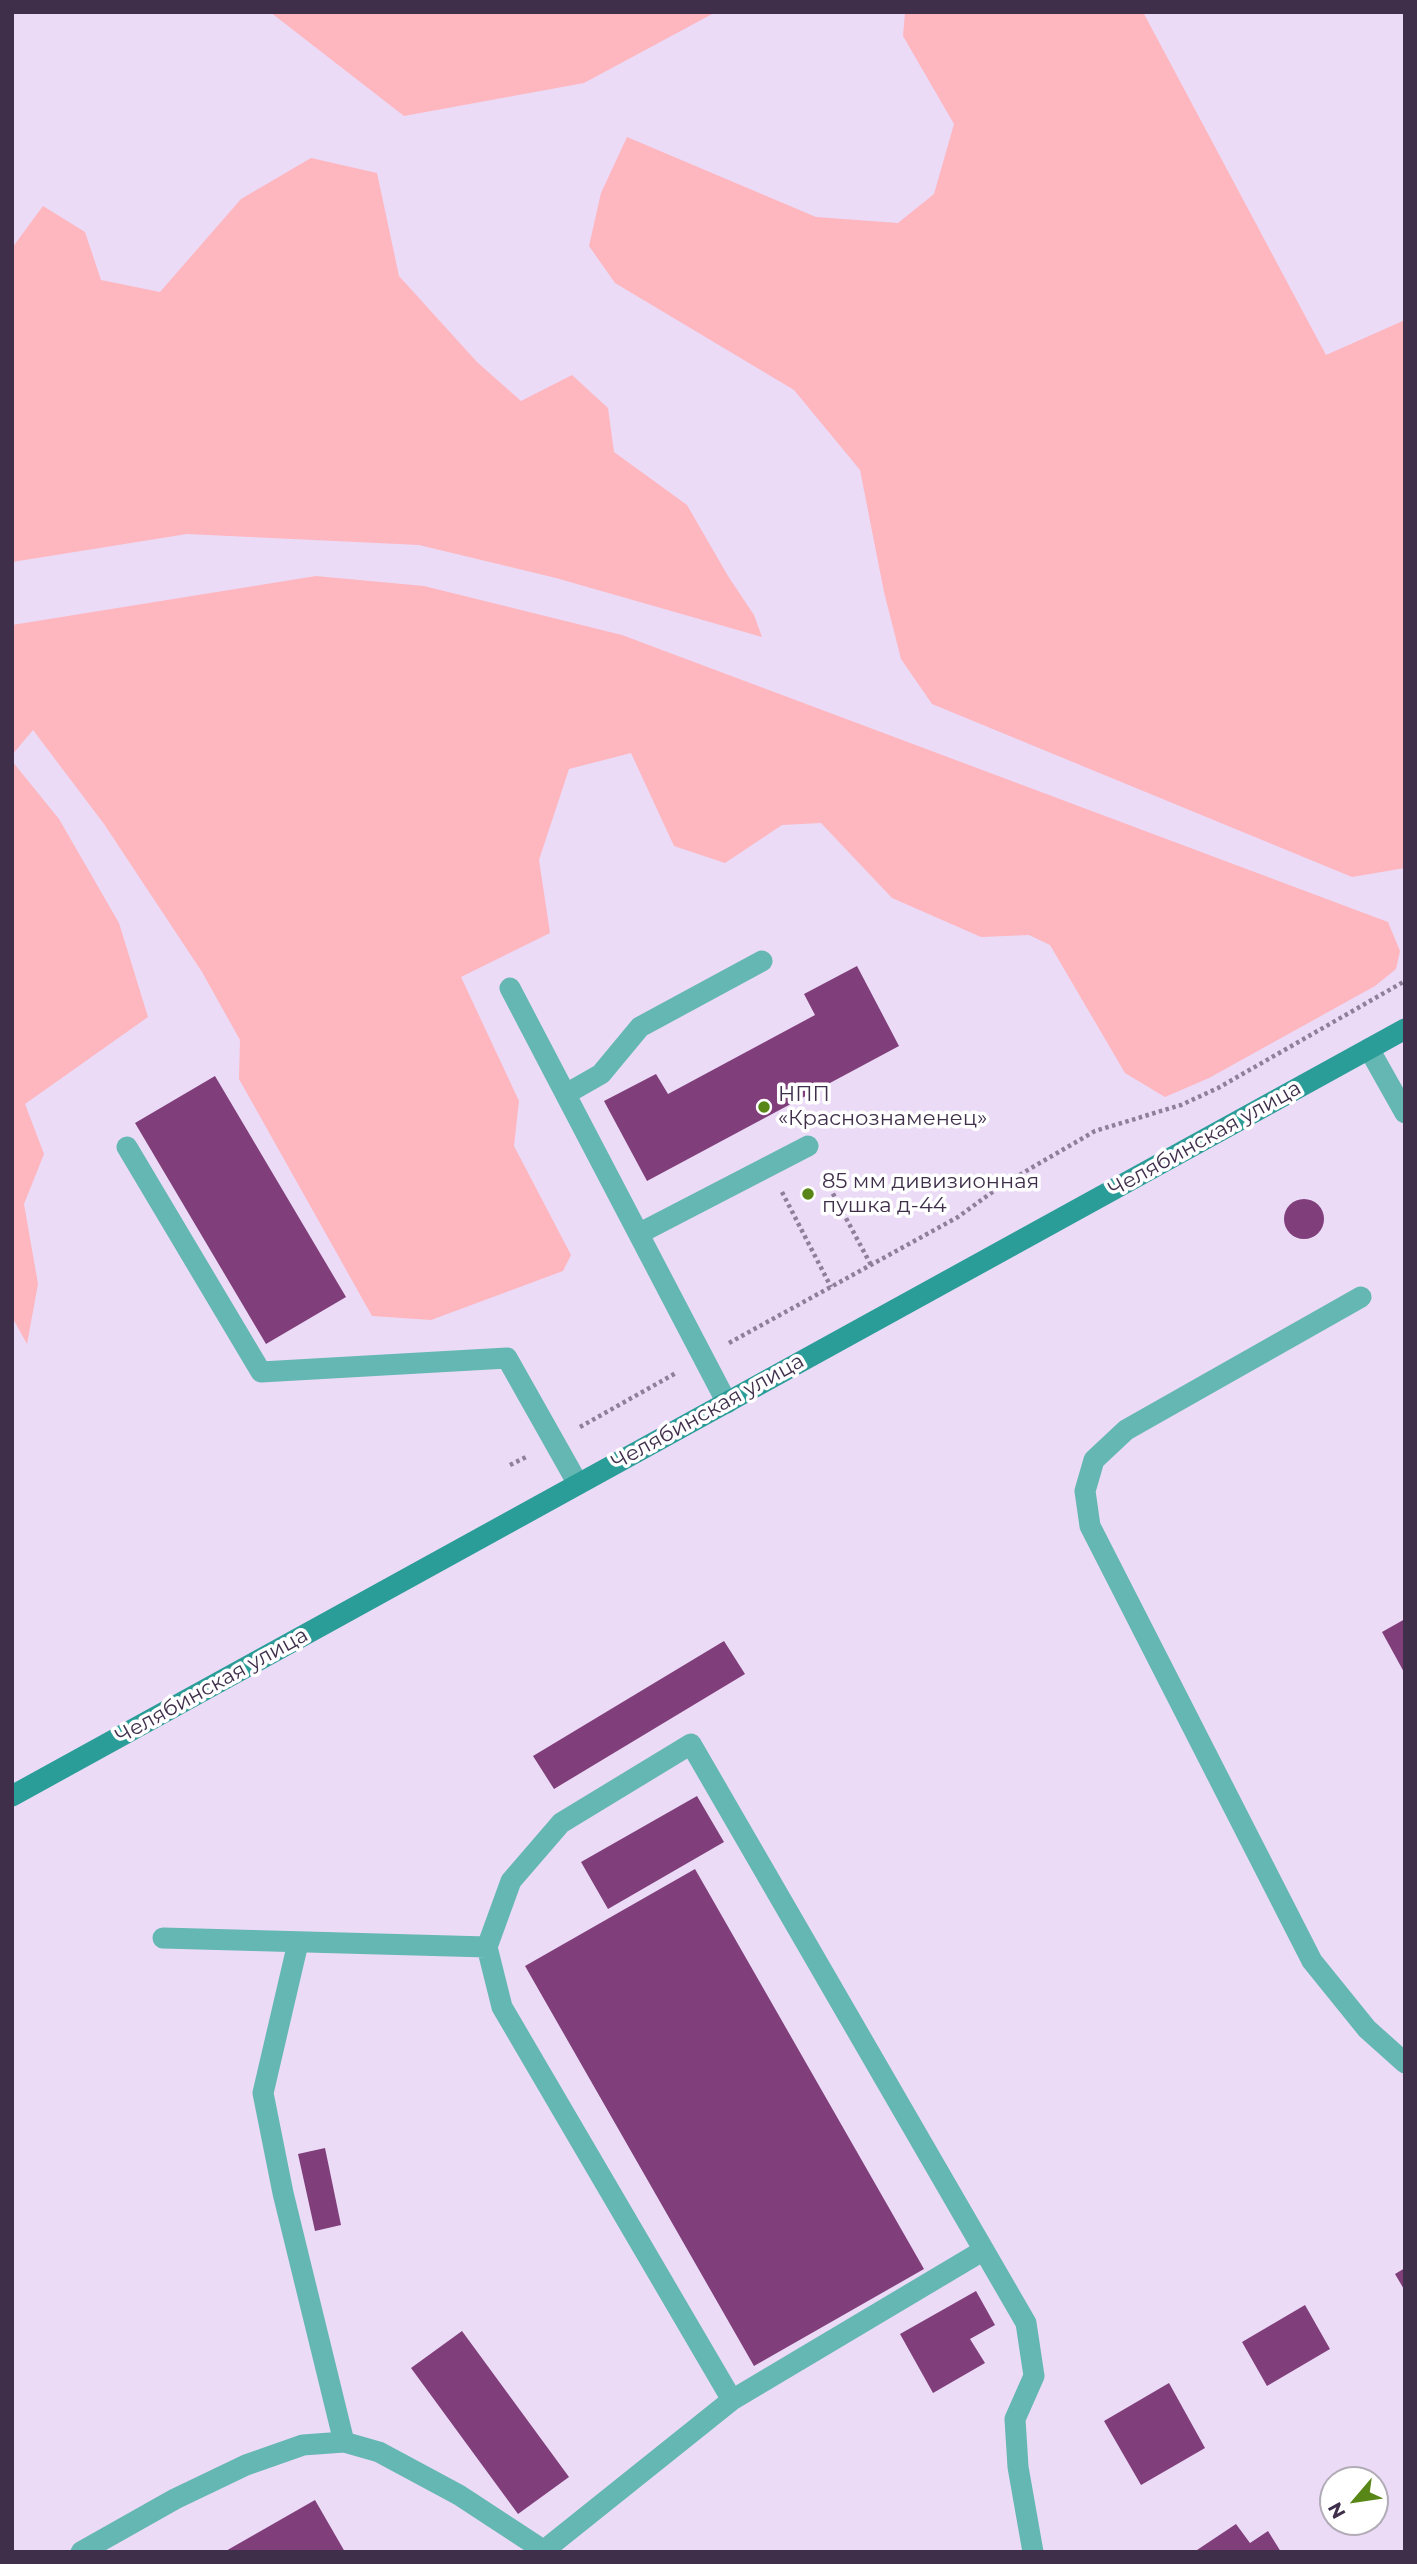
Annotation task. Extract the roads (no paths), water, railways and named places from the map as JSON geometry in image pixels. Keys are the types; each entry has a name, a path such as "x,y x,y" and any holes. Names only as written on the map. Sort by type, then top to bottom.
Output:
{"street":[{"path":"566,1094 601,1074 640,1027 762,961"},
{"path":"510,988 727,1403"},
{"name":"Челябинская улица","path":"12,1796 1405,1029"},
{"path":"1368,1049 1405,1113"},
{"path":"640,1233 808,1146"},
{"path":"127,1147 261,1372 507,1358 578,1484"},
{"path":"1361,1297 1126,1430 1094,1460 1085,1491 1090,1526 1312,1961 1367,2029 1405,2063"},
{"path":"732,2400 502,2007 487,1947 511,1881 561,1823 691,1744 1026,2323 1034,2376 1015,2419 1018,2467 1033,2552"},
{"path":"163,1938 487,1947"},
{"path":"298,1943 262,2093 283,2193 344,2442"},
{"path":"81,2552 175,2499 246,2465 303,2445 344,2442 379,2452 458,2495 544,2551 732,2400 984,2250"}],"place":[{"name":"НПП «Краснознаменец»","path":"764,1107"},
{"name":"85 мм дивизионная пушка д-44","path":"808,1194"}]}
